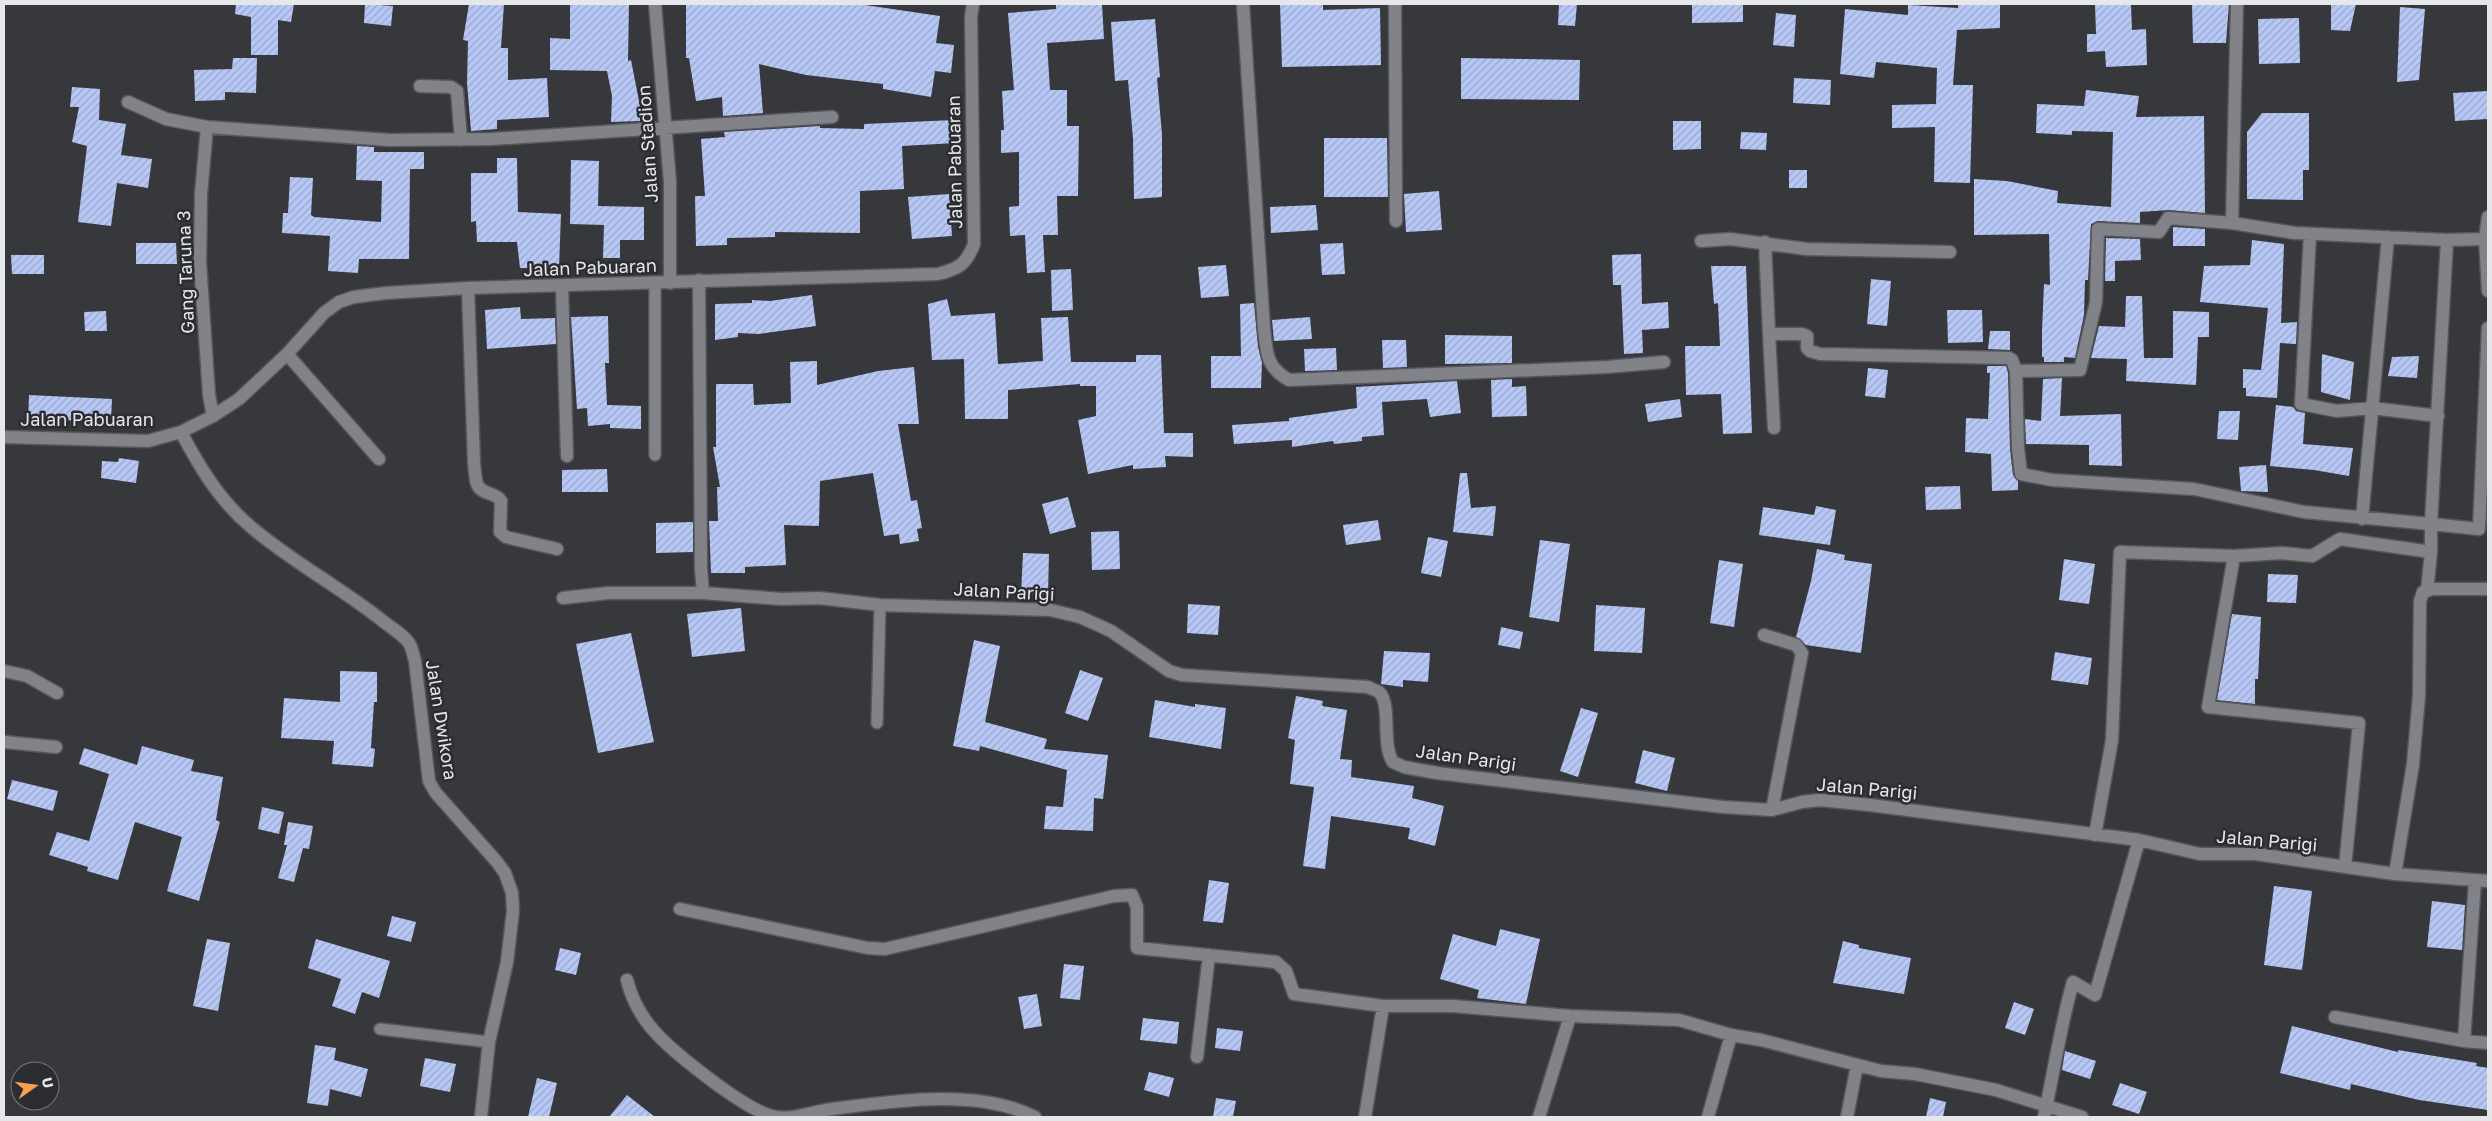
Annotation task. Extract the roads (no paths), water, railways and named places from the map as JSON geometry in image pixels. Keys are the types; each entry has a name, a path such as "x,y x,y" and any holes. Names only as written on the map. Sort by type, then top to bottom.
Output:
{"street":[{"name":"Jalan Stadion","path":"656,4 670,182 670,282"},
{"name":"Jalan Pabuaran","path":"4,437 148,441 181,432 213,416 239,399 287,354 324,313 339,302 386,293 468,288 655,284 699,280 938,274 953,270 968,260 974,244 971,17 973,4"},
{"path":"1243,4 1264,329 1268,358 1276,373 1289,380 1607,367 1664,362"},
{"path":"1395,4 1396,221"},
{"path":"2232,223 2237,4"},
{"path":"420,86 451,87 457,91 461,140"},
{"path":"128,102 166,119 207,127 314,134 348,139 461,140 832,117"},
{"name":"Gang Taruna 3","path":"207,127 201,194 200,262 209,395 213,416"},
{"path":"2488,217 2485,239 2488,291"},
{"path":"2016,370 2080,370 2096,302 2098,229 2159,232 2168,218 2232,223 2310,234 2447,240 2485,239"},
{"path":"2310,234 2301,404 2337,411 2372,408 2438,416"},
{"path":"2362,519 2388,237"},
{"path":"1701,241 1730,239 1807,248 1950,252"},
{"path":"2427,591 2432,552 2447,240"},
{"path":"1765,242 1774,428"},
{"path":"699,280 701,569 703,590"},
{"path":"562,287 566,456"},
{"path":"468,288 474,463 478,485 481,490 499,497 501,501 500,532 506,537 557,549"},
{"path":"1770,334 1802,334 1807,336 1807,348 1810,352 1820,354 2009,358 2012,360 2016,370 2018,448 2021,474 2052,480 2194,489 2304,512 2479,529 2488,328"},
{"path":"287,354 378,459"},
{"name":"Jalan Dwikora","path":"181,432 203,474 232,510 304,568 362,605 405,639 411,646 415,661 429,781 435,792 497,862 505,874 512,893 513,911 507,962 489,1042 481,1117"},
{"path":"2095,835 2112,740 2120,552 2234,556 2282,553 2312,556 2340,539 2432,552"},
{"path":"2234,556 2208,707 2359,723 2345,867"},
{"path":"2396,874 2414,754 2419,696 2420,600 2423,592 2432,589 2488,589"},
{"name":"Jalan Parigi","path":"563,598 608,593 703,590 782,600 819,598 880,605 1050,610 1080,617 1111,631 1169,671 1204,677 1368,687 1379,693 1384,700 1385,742 1388,755 1393,762 1404,767 1438,773 1723,807 1772,810 1802,802 1820,800 2139,840 2200,854 2256,854 2396,874 2475,882 2488,881"},
{"path":"1764,636 1796,645 1802,653 1772,810"},
{"path":"4,671 28,676 57,693"},
{"path":"4,742 56,747"},
{"path":"2045,1111 2053,1081 2062,1021 2073,982 2095,995 2139,840"},
{"path":"2464,1041 2475,882"},
{"path":"680,909 868,948 885,949 1114,896 1132,895 1137,907 1137,948 1276,962 1282,965 1286,971 1294,994 1383,1006 1453,1006 1570,1016 1678,1020 1731,1035 1761,1040 1881,1071 1950,1080 2045,1111 2082,1117"},
{"path":"1197,1057 1209,956"},
{"path":"627,980 632,1000 643,1019 664,1043 702,1073 760,1112 776,1117 793,1116 853,1107 928,1100 983,1102 1023,1111 1035,1117"},
{"path":"1365,1117 1383,1006"},
{"path":"1539,1117 1570,1016"},
{"path":"2335,1017 2464,1041 2488,1043"},
{"path":"1708,1117 1731,1035"},
{"path":"1847,1117 1857,1065"}],"lane":[{"path":"655,284 655,454"},
{"path":"877,723 880,605"},
{"path":"380,1029 489,1042"}]}
